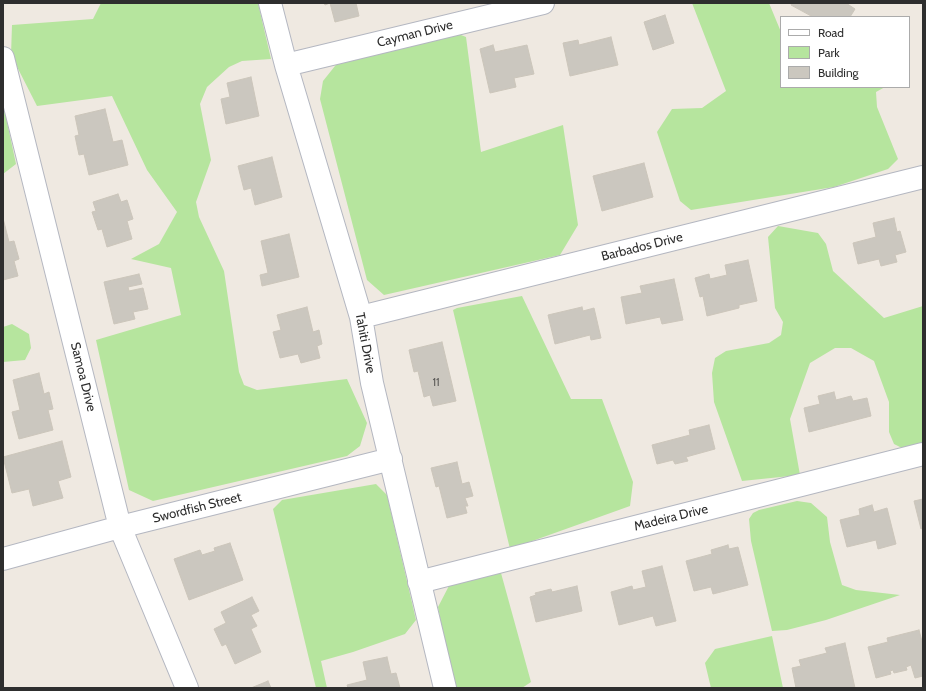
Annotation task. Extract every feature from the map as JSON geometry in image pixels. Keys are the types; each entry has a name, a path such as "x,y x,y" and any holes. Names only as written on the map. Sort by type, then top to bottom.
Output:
{"street":[{"name":"Tahiti Drive","path":"270,3 286,66 361,316 372,383 444,688"},
{"name":"Cayman Drive","path":"286,66 541,3"},
{"name":"Samoa Drive","path":"3,58 120,527 187,688"},
{"name":"Barbados Drive","path":"361,316 923,177"},
{"name":"Madeira Drive","path":"419,582 923,454"},
{"name":"Swordfish Street","path":"3,560 120,527 391,459"}],"green space":[{"path":"101,3 258,3 271,59 242,61 229,67 207,87 200,104 211,160 196,202 199,217 224,271 239,372 244,385 257,390 347,379 367,423 360,446 347,456 153,501 129,490 96,340 181,315 171,268 131,259 159,244 177,212 147,170 112,96 37,106 11,55 12,25 93,19"},
{"path":"692,3 769,3 780,30 780,88 883,88 876,92 877,107 898,159 888,169 834,187 691,210 680,201 657,132 672,109 702,108 726,91"},
{"path":"451,31 466,37 481,152 563,125 578,225 560,255 384,295 367,280 320,99 323,81 339,61"},
{"path":"3,103 16,164 3,174"},
{"path":"778,226 818,233 826,244 833,271 884,318 923,306 923,446 908,451 894,444 889,432 889,402 874,361 851,348 835,348 810,363 790,419 800,475 742,481 714,402 712,373 715,358 726,351 769,343 781,335 783,322 775,308 768,237"},
{"path":"522,296 571,399 602,399 633,482 630,506 510,549 453,310"},
{"path":"12,324 29,334 31,348 25,360 3,362 3,327"},
{"path":"376,484 387,495 416,620 405,634 353,652 321,661 327,688 316,688 273,509 282,500"},
{"path":"797,501 811,503 827,517 830,542 842,585 856,590 900,595 826,620 787,630 772,631 751,541 749,519 753,513 759,510"},
{"path":"501,573 531,682 522,688 453,688 438,607 451,582"},
{"path":"772,636 783,688 711,688 705,663 715,649"}],"building":[{"path":"330,3 356,3 359,16 335,22"},
{"path":"792,3 846,3 855,9 851,16 811,16 791,5"},
{"path":"665,15 674,43 653,50 644,22"},
{"path":"611,37 618,65 570,76 563,43 578,40 579,45"},
{"path":"493,45 495,52 527,45 534,74 514,78 516,87 490,93 480,49"},
{"path":"251,77 259,116 226,124 221,99 230,97 227,83"},
{"path":"105,109 113,142 122,140 128,165 89,175 84,154 79,155 75,136 79,135 75,116"},
{"path":"272,157 282,197 255,205 251,188 244,190 238,166"},
{"path":"644,163 653,197 602,211 593,176"},
{"path":"118,194 121,202 127,200 133,219 127,221 132,239 107,247 102,229 98,230 92,212 96,211 93,202"},
{"path":"3,218 9,242 14,241 19,259 14,261 18,276 3,280"},
{"path":"894,218 897,232 900,231 906,252 895,255 897,262 881,266 879,259 858,264 853,243 876,237 873,223"},
{"path":"289,234 299,277 262,286 260,275 268,273 261,241"},
{"path":"748,260 757,301 739,305 739,308 707,316 703,296 700,297 695,278 709,274 710,279 727,275 725,265"},
{"path":"139,274 142,284 128,287 129,291 143,288 148,309 133,312 135,319 114,324 104,282"},
{"path":"674,279 683,320 662,324 660,317 626,324 621,297 642,293 640,286"},
{"path":"307,307 313,332 319,330 322,344 317,346 320,358 301,363 298,354 280,358 273,332 281,330 277,315"},
{"path":"582,307 583,311 594,308 601,338 591,340 590,335 555,344 548,315"},
{"path":"442,342 456,401 433,406 430,395 424,397 418,371 414,372 409,350"},
{"path":"39,373 44,394 49,392 53,409 48,410 53,430 19,439 12,412 20,410 13,380"},
{"path":"834,392 836,400 851,396 853,401 867,398 871,416 809,432 804,408 820,404 818,396"},
{"path":"709,425 715,449 686,457 688,461 675,464 673,460 657,464 652,445 690,435 689,430"},
{"path":"62,441 71,477 58,481 63,498 33,506 29,489 12,493 3,457"},
{"path":"457,462 462,484 469,482 473,496 465,498 468,506 465,506 467,513 447,518 439,486 436,487 431,468"},
{"path":"923,499 923,528 921,529 914,501"},
{"path":"872,505 874,512 887,508 896,544 878,549 876,540 847,547 840,520 860,515 859,509"},
{"path":"230,543 243,580 189,600 174,559 200,550 202,555 215,551 214,548"},
{"path":"728,545 729,549 738,547 748,585 713,594 711,587 694,591 686,561 712,554 711,550"},
{"path":"662,566 676,621 656,626 653,616 619,625 611,592 632,586 633,590 646,587 642,571"},
{"path":"577,586 582,611 536,622 530,597 536,595 535,593 551,589 552,592"},
{"path":"252,597 259,611 251,615 257,626 251,629 261,652 235,664 226,644 222,646 214,629 226,623 221,612"},
{"path":"919,630 923,645 923,676 915,678 911,665 906,667 907,670 894,673 893,670 890,671 891,674 876,678 868,647 888,642 887,638"},
{"path":"845,643 855,688 796,688 792,668 801,666 799,660 827,653 825,648"},
{"path":"387,657 391,674 396,673 400,688 348,688 347,685 367,680 363,662"},
{"path":"268,681 271,688 251,688"}]}
